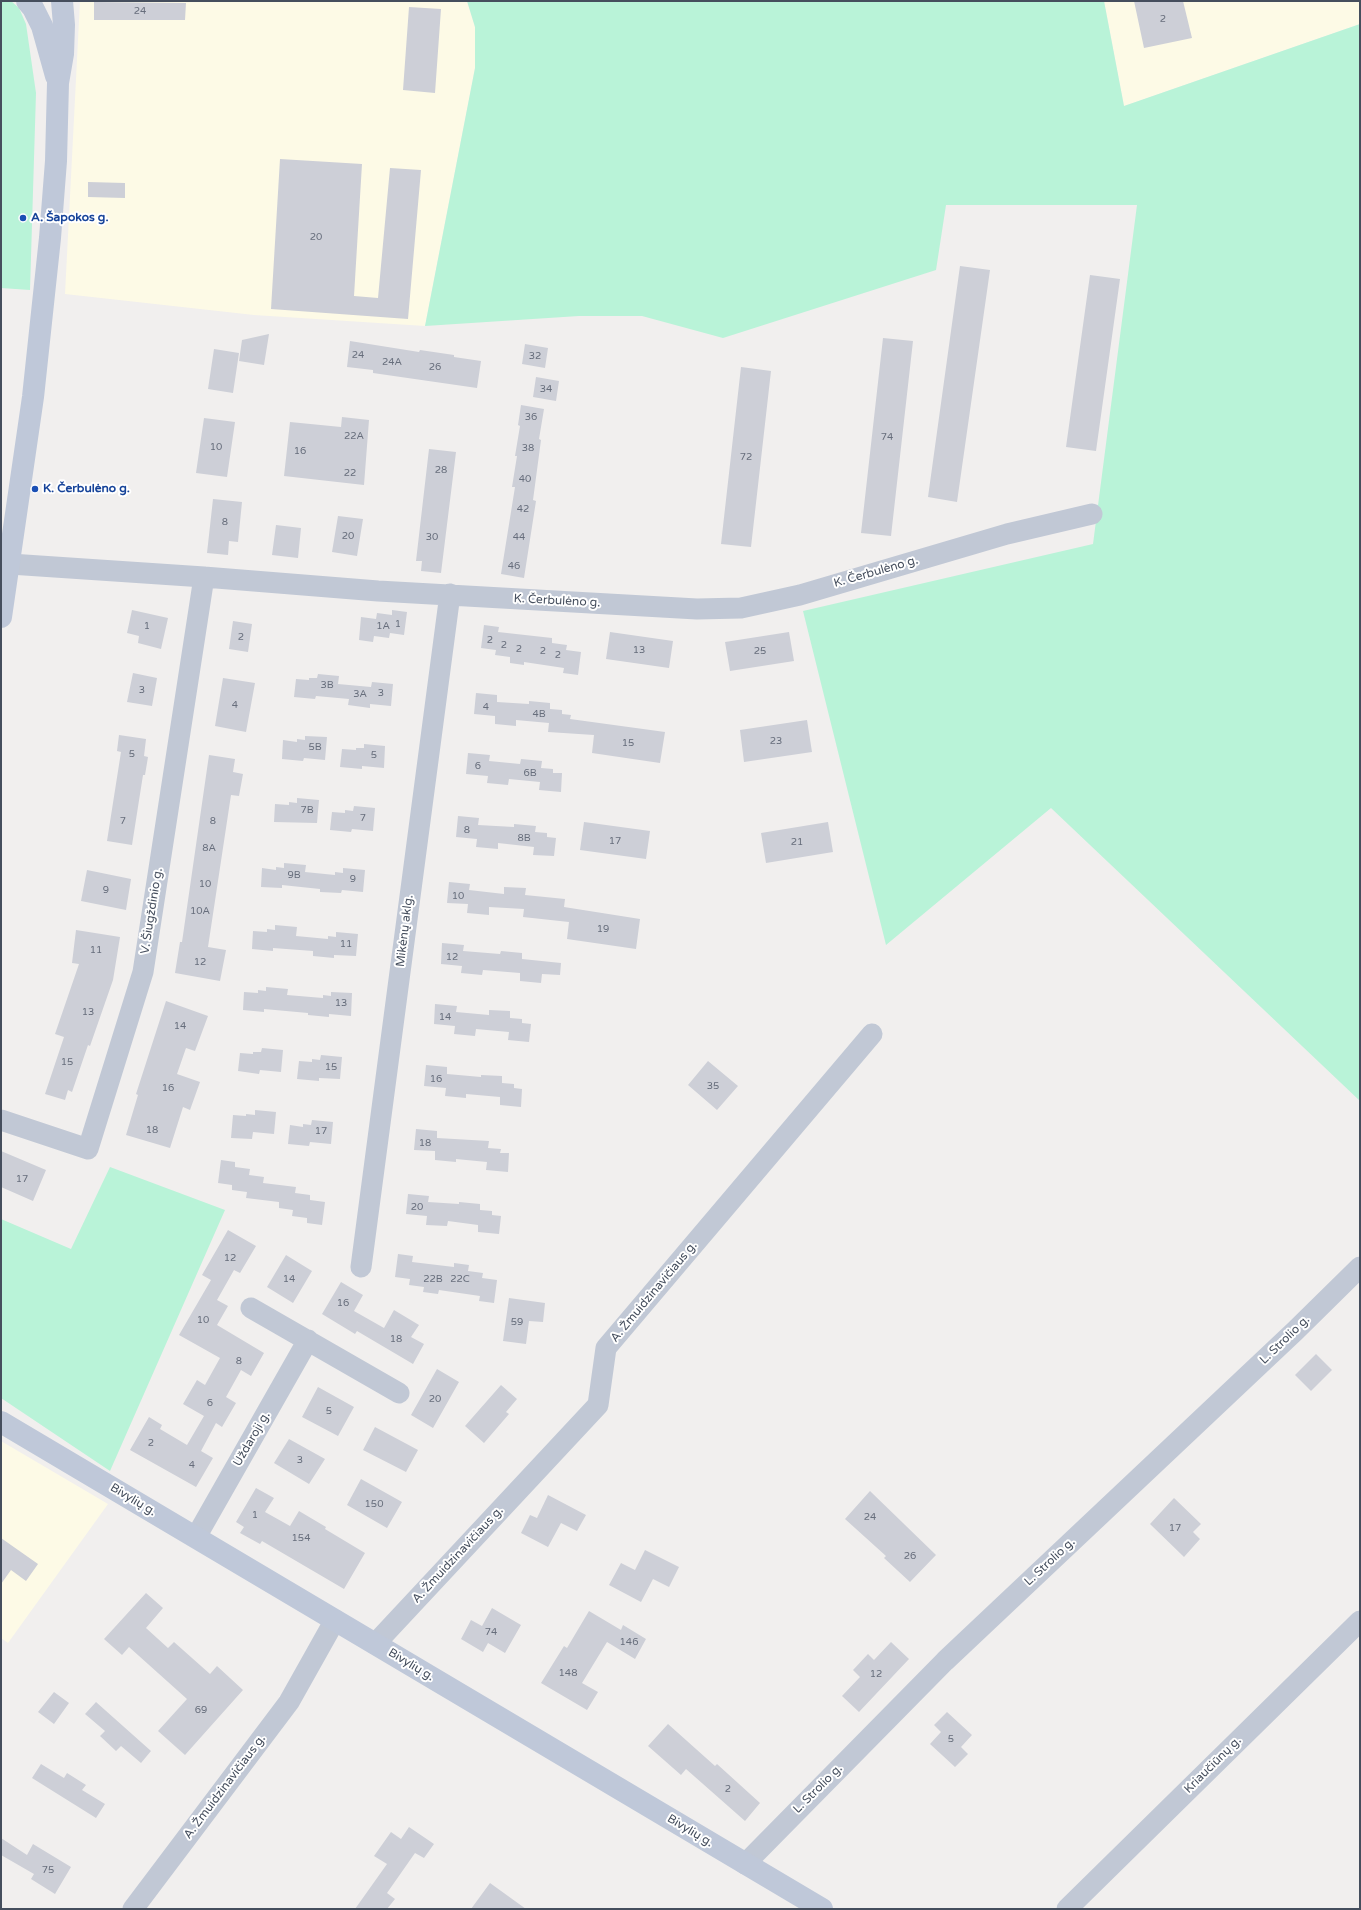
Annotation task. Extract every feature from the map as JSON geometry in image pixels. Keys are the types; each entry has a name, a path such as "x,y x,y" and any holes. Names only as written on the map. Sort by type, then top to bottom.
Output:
{"street":[{"path":"26,1 33,8 42,26 58,83"},
{"path":"1,617 10,564 33,397 50,238 56,161 58,83 63,46 64,24 62,1"},
{"name":"K. Čerbulėno g.","path":"10,564 204,577 378,591 697,609 741,608 800,595 1007,534 1092,514"},
{"name":"V. Šiugždinio g.","path":"1,1120 88,1148 143,972 204,577"},
{"name":"Mikėnų aklg.","path":"361,1267 450,594"},
{"name":"A. Žmuidzinavičiaus g.","path":"374,1644 598,1405 606,1348 872,1034"},
{"name":"L. Strolio g.","path":"745,1864 945,1661 1295,1331 1360,1267"},
{"path":"251,1308 399,1393"},
{"name":"Uždaroji g.","path":"196,1537 308,1340"},
{"name":"Bivylių g.","path":"1,1422 822,1909"},
{"name":"A. Žmuidzinavičiaus g.","path":"133,1909 289,1702 335,1620"},
{"name":"Kriaučiūnų g.","path":"1067,1909 1360,1621"}],"shaded area":[{"path":"80,1 467,1 475,27 475,68 425,326 254,315 65,294"},
{"path":"1104,1 1360,1 1360,24 1124,106"},
{"path":"1,1441 108,1504 8,1643 1,1638"}],"green space":[{"path":"1,1 11,1 19,8 26,24 36,93 30,290 1,288"},
{"path":"467,1 1104,1 1124,106 1360,24 1360,1101 1051,808 886,945 803,611 1093,544 1137,205 946,205 936,270 723,338 642,316 579,316 425,326 475,68 475,27"},
{"path":"110,1167 225,1210 110,1471 1,1398 1,1219 71,1249"}],"building":[{"path":"1134,1 1183,1 1192,38 1144,48"},
{"path":"94,2 186,3 185,20 94,20"},
{"path":"409,7 441,9 435,93 403,90"},
{"path":"280,159 362,164 354,296 378,298 390,168 421,170 408,319 271,309"},
{"path":"88,182 125,183 125,198 88,197"},
{"path":"960,266 990,270 957,502 928,497"},
{"path":"1090,275 1120,279 1096,451 1066,447"},
{"path":"269,334 264,365 239,361 242,340"},
{"path":"883,338 913,341 891,536 861,533"},
{"path":"350,341 419,352 420,350 454,355 454,357 481,361 477,388 373,373 373,370 347,367"},
{"path":"525,344 548,348 545,368 522,364"},
{"path":"214,349 239,353 233,393 208,389"},
{"path":"741,367 771,371 751,547 721,544"},
{"path":"536,377 559,381 556,401 533,397"},
{"path":"521,405 544,409 539,439 541,440 533,500 536,501 524,578 501,574 515,487 512,487 517,456 515,456 520,426 518,425"},
{"path":"342,417 369,420 364,485 284,476 290,422 341,427"},
{"path":"204,418 235,422 227,477 196,473"},
{"path":"429,449 456,452 441,573 421,571 422,561 416,561"},
{"path":"213,499 242,502 238,542 229,541 228,555 207,553"},
{"path":"338,516 363,519 357,556 332,552"},
{"path":"276,525 301,528 298,558 272,555"},
{"path":"132,610 168,618 161,649 138,643 139,636 127,633"},
{"path":"392,610 407,612 404,635 390,633 389,638 374,636 373,642 359,640 361,617 376,619 377,613 392,615"},
{"path":"233,621 252,624 248,652 229,649"},
{"path":"484,625 499,627 498,632 552,638 552,643 567,645 566,650 581,652 578,675 563,673 564,668 524,662 524,665 510,663 510,657 495,655 496,650 481,648"},
{"path":"610,632 673,641 669,668 606,659"},
{"path":"789,632 794,661 730,671 725,642"},
{"path":"133,673 157,678 152,706 127,702"},
{"path":"318,674 339,676 338,684 371,687 372,682 393,684 391,706 370,704 370,708 348,705 349,699 316,696 315,699 294,697 296,679 309,680 309,678 317,678"},
{"path":"223,678 255,683 246,732 215,726"},
{"path":"476,693 497,695 497,702 529,704 529,701 550,703 550,709 562,710 562,714 571,715 570,719 665,732 660,763 592,753 594,735 548,732 549,723 516,720 516,726 495,724 495,716 474,714"},
{"path":"807,720 812,752 744,762 740,730"},
{"path":"119,735 146,739 144,756 148,757 145,775 143,775 132,845 107,841 121,752 117,751"},
{"path":"305,736 327,737 325,760 304,758 303,761 282,759 283,740 297,742 297,739 305,740"},
{"path":"364,744 385,746 384,768 362,766 362,769 340,767 342,749 356,750 356,748 364,748"},
{"path":"468,753 490,755 489,761 520,764 521,759 542,761 541,768 553,769 553,773 562,773 561,792 539,790 540,782 509,779 508,785 487,783 488,776 466,774"},
{"path":"209,755 235,759 233,772 243,774 239,796 231,795 208,947 226,950 220,981 175,973 180,942 182,942"},
{"path":"297,798 319,800 317,823 274,822 275,804 289,805 289,802 297,803"},
{"path":"354,806 375,808 373,831 352,829 351,832 330,830 332,812 345,813 345,810 353,811"},
{"path":"458,816 479,818 478,825 514,827 514,824 536,826 535,832 547,833 547,837 556,838 554,856 533,855 534,847 498,843 498,849 476,847 477,839 456,837"},
{"path":"584,822 650,831 646,859 580,850"},
{"path":"828,822 833,852 766,863 761,833"},
{"path":"284,863 306,865 305,872 335,875 335,872 343,873 343,868 365,870 363,892 342,890 341,893 320,892 320,889 282,885 282,888 261,887 262,868 276,870 276,867 284,868"},
{"path":"87,870 131,879 126,910 81,901"},
{"path":"449,882 470,884 469,890 504,894 504,887 526,888 525,895 565,899 564,907 640,919 636,949 567,939 569,922 523,917 524,909 489,907 489,915 467,913 468,904 447,903"},
{"path":"275,925 297,927 296,936 328,939 328,936 336,937 336,932 358,934 356,956 334,955 334,958 313,956 313,951 273,948 273,951 252,949 253,931 267,932 267,929 275,930"},
{"path":"76,930 120,937 113,980 72,1092 68,1090 65,1100 45,1094 64,1037 55,1034 79,964 72,963"},
{"path":"442,943 464,945 463,951 500,954 501,951 522,953 522,959 561,963 560,975 542,974 541,983 520,981 520,973 483,970 482,975 461,973 462,966 441,964"},
{"path":"266,987 288,989 287,995 323,998 323,995 331,996 331,992 352,993 351,1016 329,1014 329,1017 308,1015 308,1013 264,1009 264,1012 243,1010 244,992 258,993 258,990 266,991"},
{"path":"166,1001 208,1016 195,1051 186,1048 177,1074 200,1082 190,1110 183,1107 170,1148 126,1135 138,1095 136,1094"},
{"path":"435,1004 457,1006 456,1012 489,1015 489,1010 510,1011 510,1018 522,1019 522,1023 531,1024 529,1042 508,1040 509,1032 476,1029 475,1036 454,1034 455,1026 434,1024"},
{"path":"262,1048 283,1050 281,1072 260,1070 259,1074 238,1071 240,1053 253,1054 253,1052 261,1052"},
{"path":"321,1055 342,1057 340,1079 319,1078 319,1081 297,1079 299,1061 312,1062 312,1059 320,1060"},
{"path":"708,1061 738,1086 717,1110 688,1085"},
{"path":"426,1065 447,1067 447,1074 481,1077 481,1075 502,1076 502,1083 514,1084 514,1088 522,1089 521,1107 500,1105 500,1097 466,1094 466,1098 445,1096 446,1088 424,1086"},
{"path":"255,1110 276,1112 274,1134 253,1132 252,1139 231,1138 233,1115 255,1115"},
{"path":"312,1120 333,1122 331,1144 310,1142 309,1146 288,1144 290,1125 303,1127 303,1124 311,1125"},
{"path":"416,1129 437,1131 437,1138 489,1141 488,1148 501,1149 500,1153 509,1153 508,1172 486,1170 487,1162 456,1159 456,1162 435,1160 435,1151 414,1150"},
{"path":"1,1151 46,1170 33,1201 1,1187"},
{"path":"221,1160 235,1162 235,1167 250,1169 249,1175 264,1177 263,1183 296,1187 295,1193 310,1195 310,1200 325,1202 322,1225 307,1223 307,1218 292,1216 293,1210 279,1208 279,1202 246,1198 247,1192 232,1190 232,1185 218,1183"},
{"path":"408,1194 429,1196 428,1202 480,1204 480,1210 492,1211 492,1215 501,1216 499,1234 478,1232 478,1225 448,1221 447,1226 426,1225 427,1216 406,1214"},
{"path":"228,1230 256,1246 240,1273 234,1270 217,1300 228,1306 217,1325 264,1353 251,1376 241,1370 226,1397 236,1403 222,1427 216,1423 201,1451 213,1458 196,1487 130,1450 149,1417 162,1425 160,1429 187,1445 204,1416 183,1404 197,1380 205,1385 220,1358 179,1335 211,1280 202,1275"},
{"path":"398,1254 413,1256 412,1262 454,1267 454,1263 469,1265 468,1271 483,1273 482,1278 497,1280 494,1303 479,1301 480,1296 439,1290 438,1294 423,1292 424,1287 409,1285 410,1279 395,1277"},
{"path":"286,1255 312,1271 293,1303 267,1287"},
{"path":"341,1282 363,1295 354,1311 384,1328 394,1310 419,1325 411,1337 424,1344 413,1364 357,1331 355,1334 322,1314"},
{"path":"509,1298 545,1303 543,1322 529,1321 526,1344 503,1341"},
{"path":"1316,1354 1332,1370 1311,1391 1295,1375"},
{"path":"437,1369 459,1382 433,1428 411,1415"},
{"path":"501,1385 517,1399 506,1412 509,1414 484,1443 465,1426"},
{"path":"318,1387 354,1407 338,1436 302,1417"},
{"path":"375,1427 418,1450 406,1472 363,1450"},
{"path":"289,1439 325,1459 309,1484 274,1463"},
{"path":"361,1479 402,1502 387,1528 347,1505"},
{"path":"256,1488 274,1498 265,1512 290,1526 299,1511 326,1527 325,1529 365,1553 344,1589 262,1541 260,1544 240,1533 244,1527 236,1522"},
{"path":"870,1491 936,1555 910,1582 884,1558 886,1556 845,1519"},
{"path":"548,1495 586,1515 577,1531 561,1523 548,1547 521,1533 530,1515 537,1518"},
{"path":"1174,1498 1201,1524 1193,1532 1200,1539 1184,1557 1150,1524"},
{"path":"1,1538 38,1564 26,1581 11,1570 1,1584"},
{"path":"645,1550 679,1567 669,1587 653,1579 641,1602 609,1585 621,1563 635,1570"},
{"path":"146,1593 163,1608 146,1628 168,1648 174,1642 210,1674 217,1666 243,1690 185,1755 158,1731 187,1699 129,1647 122,1655 104,1639"},
{"path":"492,1608 521,1625 505,1653 488,1643 483,1652 461,1639 471,1620 482,1626"},
{"path":"589,1611 621,1630 623,1625 646,1639 635,1659 607,1642 582,1683 598,1692 587,1710 541,1683 564,1646 567,1648"},
{"path":"891,1642 909,1659 859,1712 842,1696 860,1677 853,1670 868,1654 874,1660"},
{"path":"54,1692 69,1703 54,1724 38,1712"},
{"path":"96,1702 151,1751 141,1763 121,1746 116,1751 100,1736 105,1731 85,1714"},
{"path":"947,1712 972,1735 961,1747 968,1754 955,1767 930,1744 941,1732 934,1725"},
{"path":"668,1724 715,1766 717,1764 760,1803 745,1821 686,1769 681,1775 648,1746"},
{"path":"41,1764 64,1778 67,1773 86,1785 82,1790 105,1804 96,1818 32,1778"},
{"path":"409,1827 434,1844 424,1858 415,1853 387,1893 395,1899 387,1909 355,1909 387,1864 374,1856 391,1832 401,1839"},
{"path":"1,1838 27,1855 33,1844 71,1867 55,1894 31,1879 34,1874 1,1855"},
{"path":"490,1883 526,1909 471,1909"}],"place":[{"name":"A. Šapokos g.","path":"23,218"},
{"name":"K. Čerbulėno g.","path":"35,489"}]}
